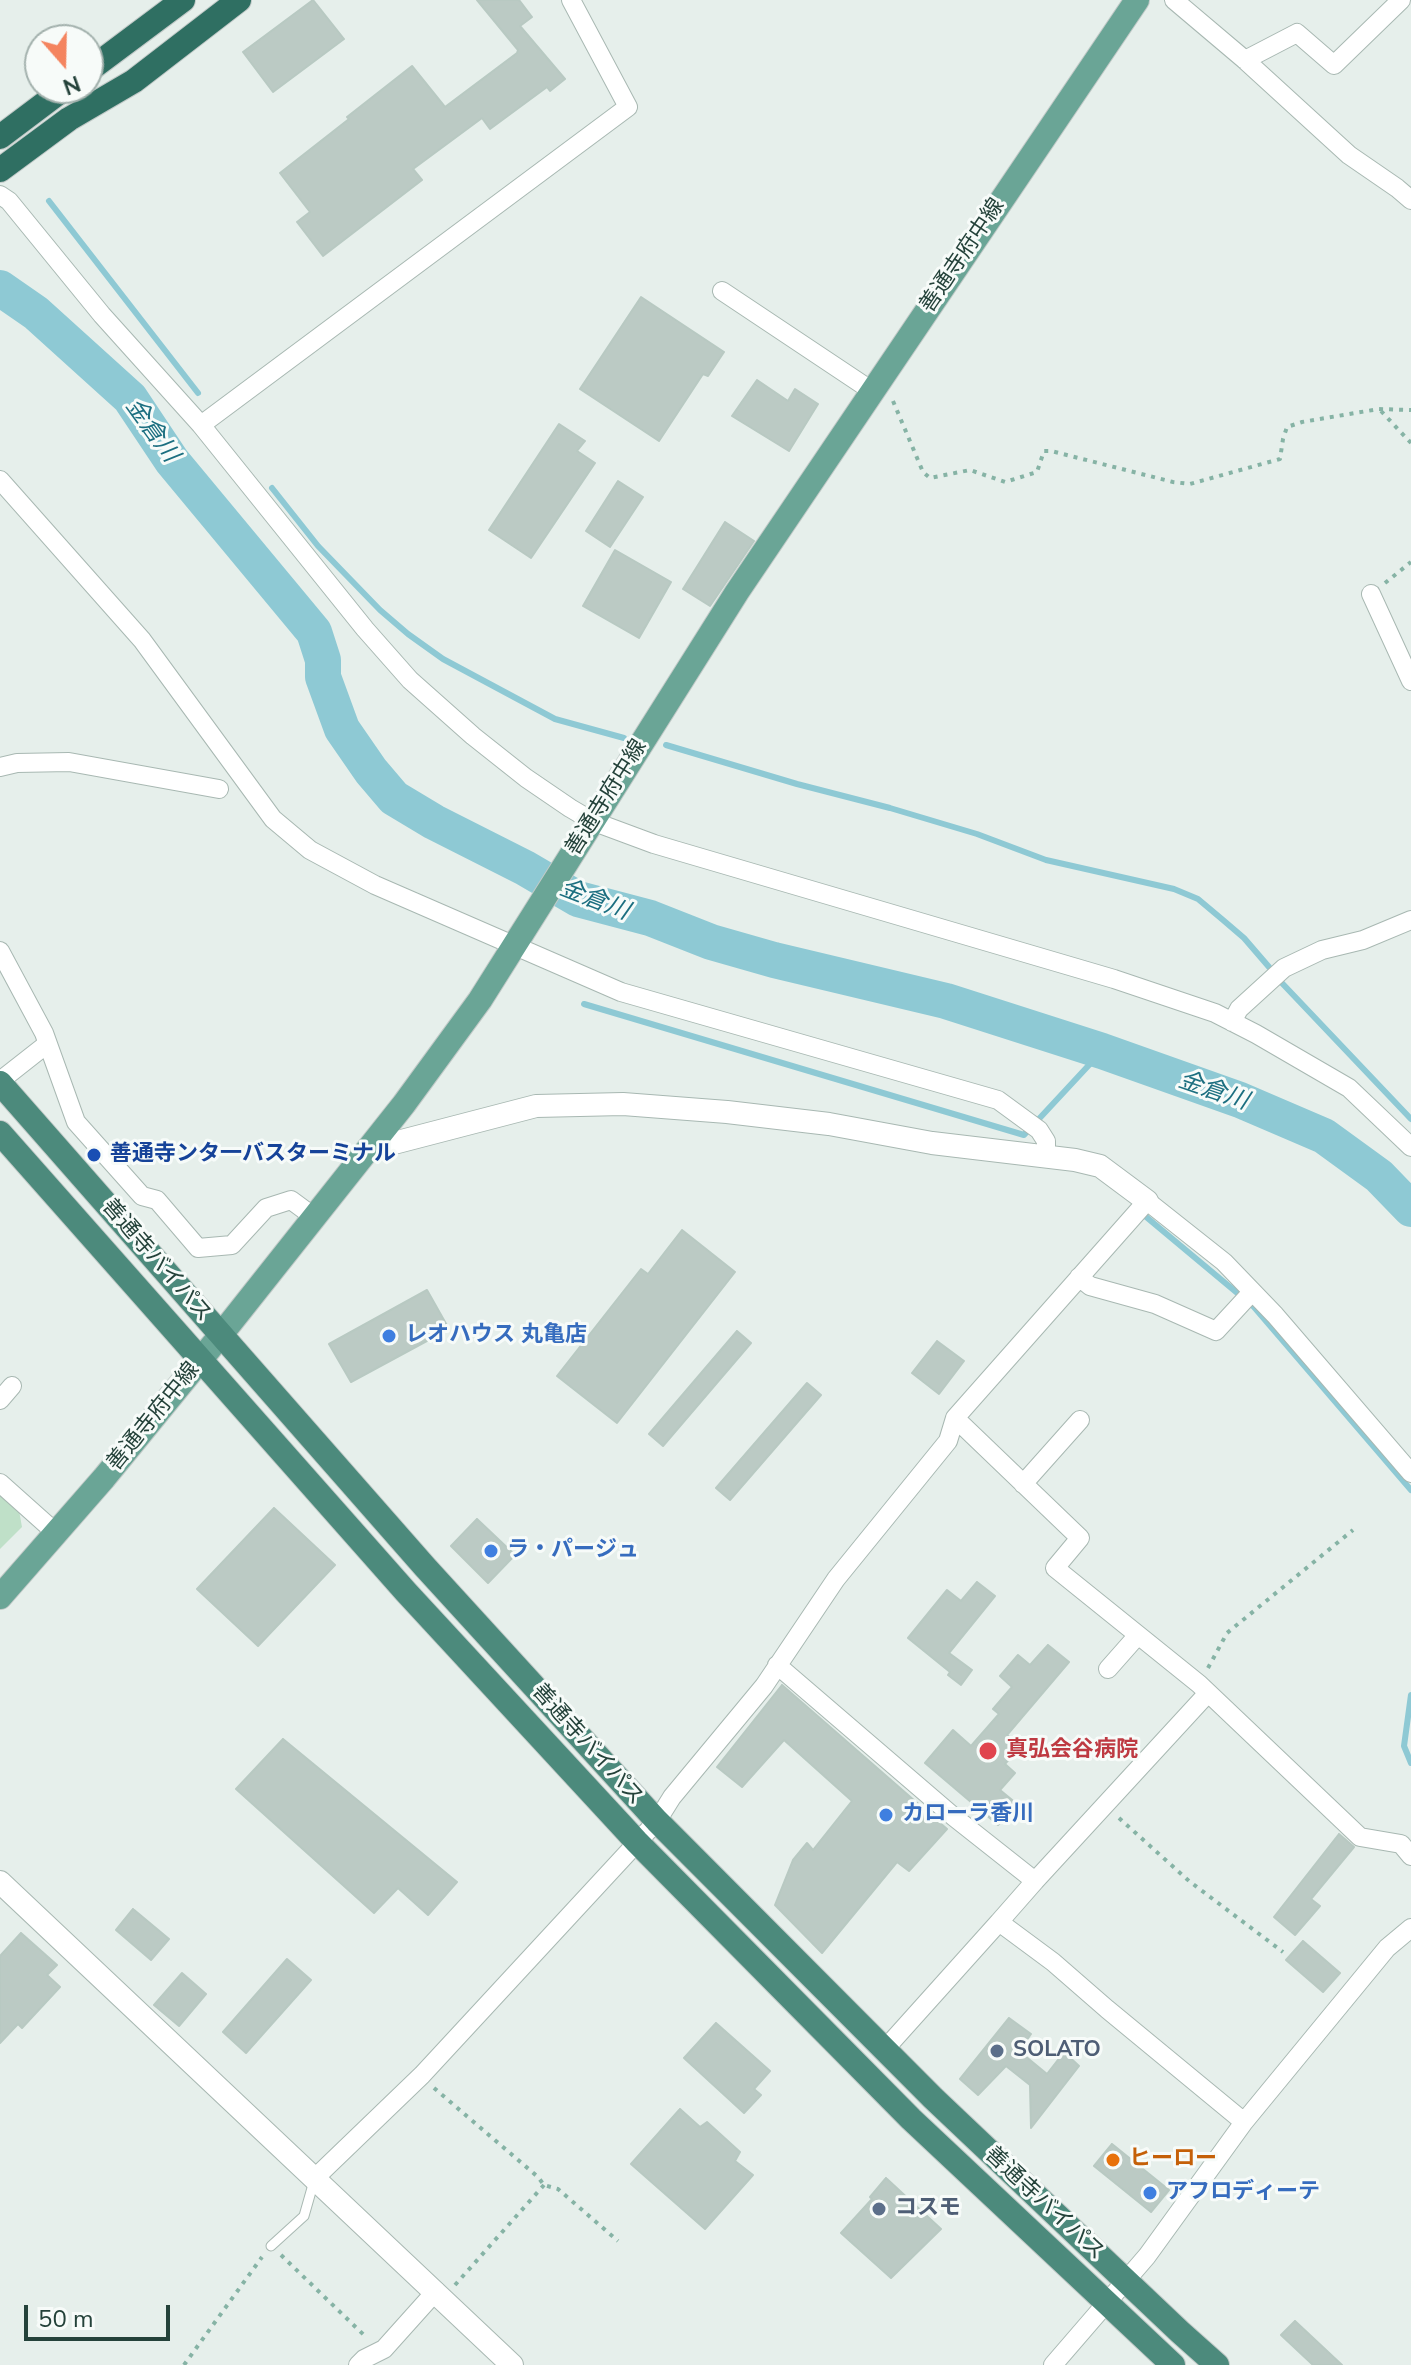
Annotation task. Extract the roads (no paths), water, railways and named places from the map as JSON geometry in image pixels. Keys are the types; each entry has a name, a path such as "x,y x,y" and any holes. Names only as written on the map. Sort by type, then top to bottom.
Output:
{"highway":[{"path":"104,59 183,0"},
{"path":"0,170 69,119 134,81 239,0"},
{"path":"1,136 44,104"},
{"name":"善通寺バイパス","path":"0,1082 425,1567 657,1821 945,2109 1217,2365"},
{"name":"善通寺バイパス","path":"0,1133 406,1592 637,1842 911,2119 1173,2365"}],"main road":[{"name":"善通寺府中線","path":"0,1597 201,1360 440,1057 480,1000 737,592 1137,0"}],"street":[{"path":"201,425 628,107 571,0"},
{"path":"1174,0 1349,155 1411,200"},
{"path":"1245,60 1297,33 1334,65 1401,0"},
{"path":"0,195 9,201 102,315 201,425 365,629 410,680 473,736 588,828 654,844 1114,979 1215,1013 1349,1088 1411,1147"},
{"path":"722,291 874,388"},
{"path":"0,480 142,640 273,819 310,850 375,885 520,936 621,992 998,1100 1034,1126 1046,1141 1046,1156"},
{"path":"1371,594 1409,670"},
{"path":"0,767 17,763 69,762 219,789"},
{"path":"1232,1022 1239,1009 1284,968 1322,950 1363,940 1411,920"},
{"path":"0,951 44,1033 76,1122 142,1196 157,1200 198,1248 232,1245 266,1208 291,1200 314,1217"},
{"path":"0,1082 47,1044"},
{"path":"367,1150 536,1106 623,1104 829,1124 932,1143 1046,1156 1100,1166 1224,1262 1248,1297 1411,1473"},
{"path":"315,2178 420,2076 657,1821 672,1797 764,1686 836,1579 948,1441 955,1418 1147,1201"},
{"path":"1079,1277 1090,1286 1155,1304 1216,1331 1248,1297"},
{"path":"955,1418 1080,1538 1055,1568 1204,1689 1360,1837 1401,1844 1411,1856"},
{"path":"1023,1484 1080,1420"},
{"path":"0,1483 56,1533"},
{"path":"1108,1669 1138,1635"},
{"path":"777,1665 954,1817 1035,1881"},
{"path":"885,2049 1105,1805 1204,1689"},
{"path":"0,1882 512,2365"},
{"path":"999,1922 1053,1962 1244,2122"},
{"path":"1053,2365 1126,2282 1189,2201 1244,2122 1387,1948 1411,1928"},
{"path":"358,2365 381,2351 439,2295"}],"lane":[{"path":"271,2246 304,2216 315,2178"}],"waterway":[{"path":"49,201 198,393"},
{"name":"金倉川","path":"0,288 36,313 130,398 172,461 314,632 323,660 323,677 342,729 394,798 578,899 650,918 711,942 774,960 946,1001 1240,1100 1324,1136 1379,1176 1411,1209"},
{"path":"272,488 318,546 380,610 443,659 555,719 624,738"},
{"path":"666,745 977,834 1046,860 1174,889 1198,899 1244,938 1269,967"},
{"path":"1280,981 1411,1119"},
{"path":"584,1004 1024,1135 1102,1051"},
{"path":"1145,1216 1254,1307 1411,1490"},
{"path":"1411,1695 1404,1746 1411,1763"}],"place":[{"name":"善通寺ンタ一バスターミナル","path":"94,1155"},
{"name":"レオハウス 丸亀店","path":"389,1336"},
{"name":"ラ・パージュ","path":"491,1551"},
{"name":"真弘会谷病院","path":"988,1751"},
{"name":"カローラ香川","path":"886,1815"},
{"name":"SOLATO","path":"997,2051"},
{"name":"ヒーロー","path":"1113,2160"},
{"name":"アフロディーテ","path":"1150,2193"},
{"name":"コスモ","path":"879,2209"}]}
